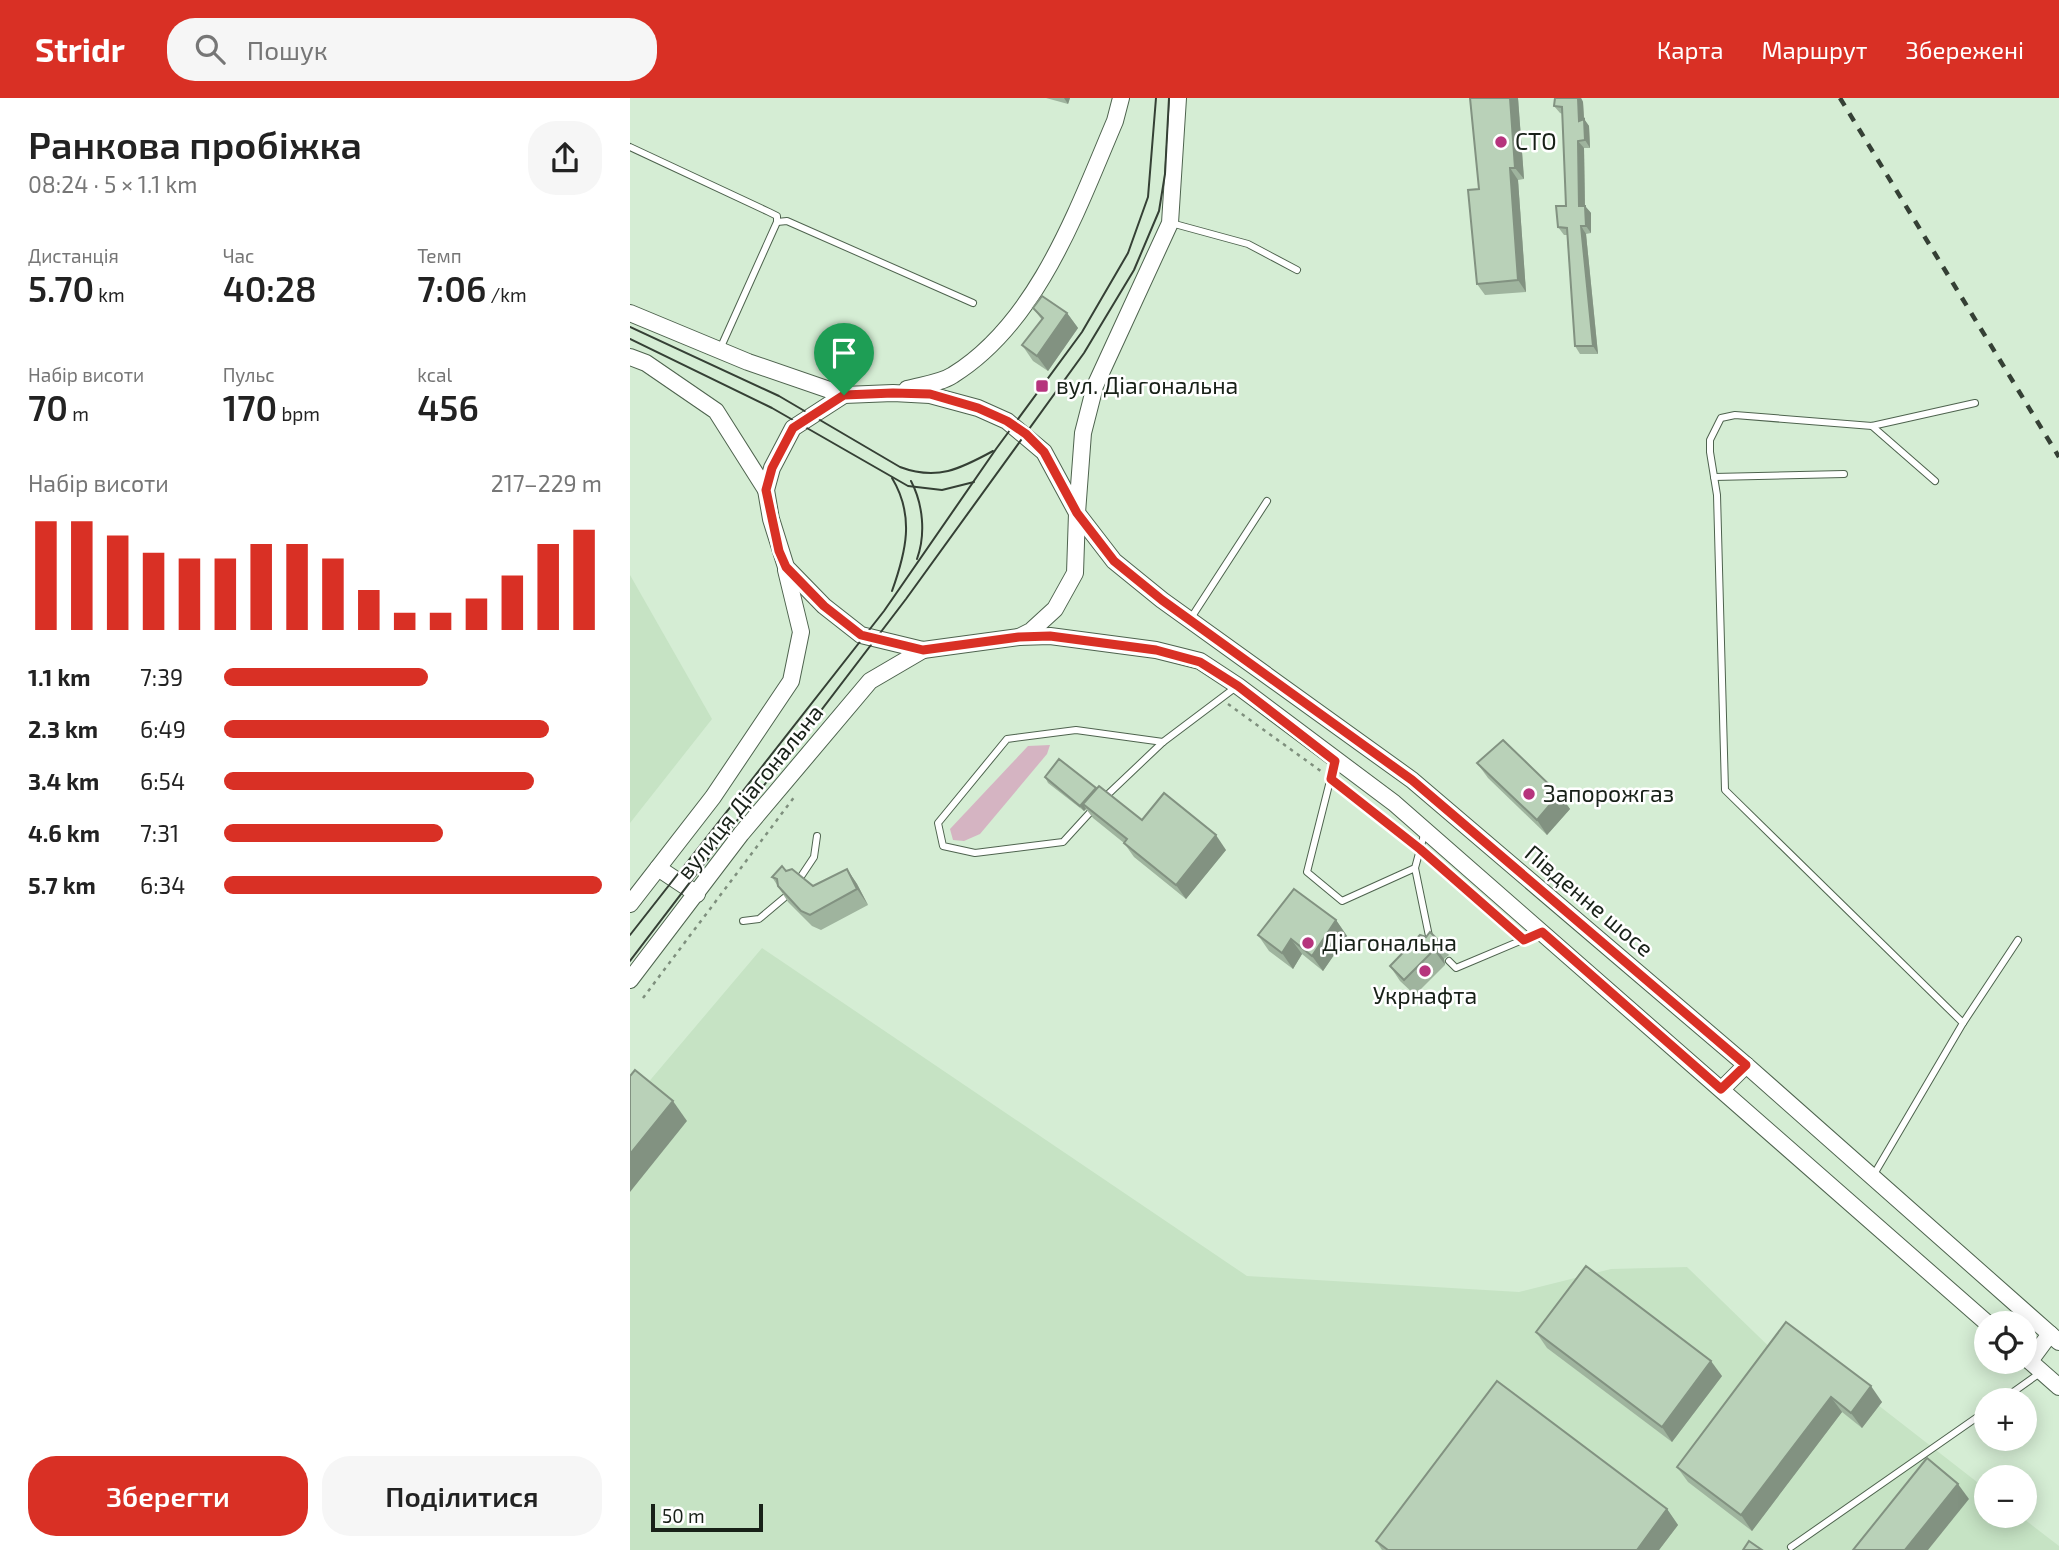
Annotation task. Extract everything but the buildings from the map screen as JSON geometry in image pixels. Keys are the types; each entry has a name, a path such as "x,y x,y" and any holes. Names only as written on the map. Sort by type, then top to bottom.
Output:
{"main road":[{"path":"630,313 719,351 844,395 893,393 951,377 996,344 1058,252 1115,121 1121,98"},
{"path":"1019,637 1031,631 1055,609 1075,573 1083,433 1095,386 1170,223 1178,98"},
{"path":"630,357 646,363 716,411 766,490"},
{"name":"Південне шосе","path":"893,393 930,394 978,408 1007,421 1044,452 1077,513 1114,561 1189,620 1412,780 1746,1065 2054,1338"},
{"path":"766,490 772,468 793,428 844,395"},
{"name":"вулиця Діагональна","path":"630,904 713,797 791,681 801,632 766,490"},
{"path":"786,567 824,606 861,635 923,650 1019,637 1050,636 1156,650 1200,662 1238,686 1394,803 1974,1312"},
{"name":"вулиця Діагональна","path":"630,980 741,834 870,681 923,650"},
{"path":"659,868 697,894"},
{"path":"1721,1089 1746,1065"},
{"path":"2037,1357 2054,1338"},
{"path":"2037,1367 2059,1387"}],"lane":[{"path":"630,147 776,216 777,222 719,351"},
{"path":"777,222 787,221 974,303"},
{"path":"1170,223 1248,244 1297,270"},
{"path":"1963,1023 1725,790 1714,477 1710,440 1721,418 1735,415 1872,426 1975,403"},
{"path":"1872,426 1935,481"},
{"path":"1714,477 1844,474"},
{"path":"1189,620 1267,500"},
{"path":"1163,742 1076,730 1006,739 938,823 943,846 975,853 1063,842 1125,775 1163,742 1238,686"},
{"path":"1335,761 1307,872 1342,901 1415,867"},
{"path":"1425,831 1415,867 1430,942 1435,947"},
{"path":"798,881 814,857 817,836"},
{"path":"743,921 759,919 784,898"},
{"path":"1449,961 1456,968 1542,932"},
{"path":"1872,1177 1963,1023 2018,940"},
{"path":"2011,1388 2023,1374"},
{"path":"1791,1547 1974,1419"}],"path":[{"path":"1221,698 1420,849 1524,940"},
{"path":"643,998 797,794"}],"shaded area":[{"path":"630,575 712,719 630,823"},
{"path":"1050,745 1047,754 980,834 964,841 953,840 950,829 1028,746"},
{"path":"762,948 1247,1276 1519,1292 1611,1269 1687,1267 1786,1363 1806,1349 1974,1480 1974,1528 2036,1528 2059,1546 2059,1550 630,1550 630,1104"}],"tram line":[{"path":"630,935 884,611 996,449 1082,332 1128,253 1148,197 1156,98"},
{"path":"630,961 906,599 1084,353 1134,270 1159,211 1165,174 1169,98"},
{"path":"630,327 779,396 900,467 937,473 959,468 993,451"},
{"path":"630,339 772,408 908,486 942,490 974,482"},
{"path":"892,478 904,506 906,520 904,548 892,591"},
{"path":"911,481 922,519 922,540 917,559"}],"railway":[{"path":"1840,98 2059,457"}],"place":[{"name":"СТО","path":"1501,142"},
{"name":"вул. Діагональна","path":"1042,386"},
{"name":"Запорожгаз","path":"1529,794"},
{"name":"Діагональна","path":"1308,943"},
{"name":"Укрнафта","path":"1425,971"}],"route":[{"path":"930,394 978,408 1007,421 1026,434 1044,452 1077,513 1114,561 1162,600 1412,780 1746,1065 1721,1089 1542,932 1524,940 1420,849 1331,779 1335,761 1238,686 1200,662 1156,650 1050,636 1019,637 923,650 861,635 824,606 786,567 779,551 766,490 772,468 793,428 844,395 930,394"}]}
